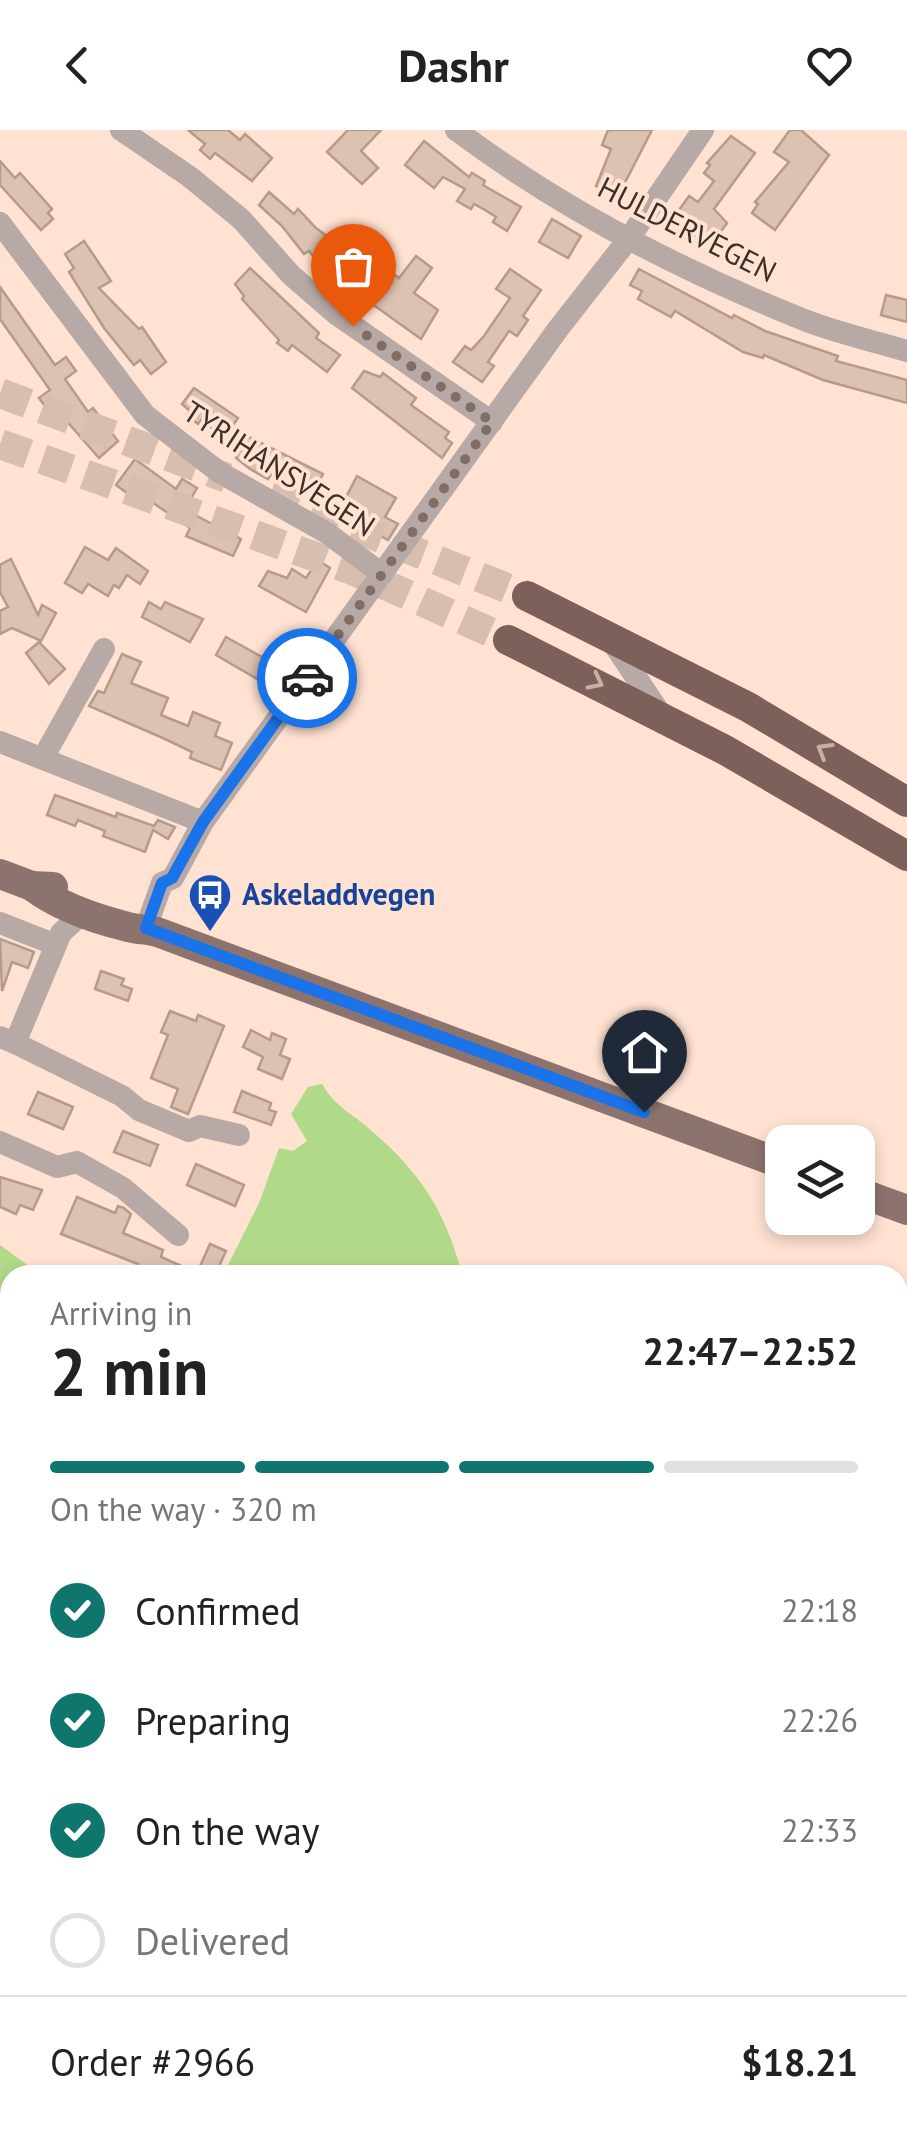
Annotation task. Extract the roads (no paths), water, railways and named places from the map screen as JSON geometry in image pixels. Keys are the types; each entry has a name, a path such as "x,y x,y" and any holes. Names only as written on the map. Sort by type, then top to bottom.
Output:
{"highway":[{"path":"527,596 748,707 907,802"},
{"path":"508,640 662,716 907,856"}],"main road":[{"path":"0,874 32,886 52,887 137,918 153,930 765,1158"},
{"path":"32,886 65,923 153,930"},
{"path":"875,1198 907,1210"}],"street":[{"path":"121,130 190,177 241,220 291,275 336,314 492,422"},
{"name":"HULDERVEGEN","path":"456,130 514,174 630,237 800,319 907,350"},
{"path":"153,930 162,883 172,878 203,822 630,237 703,130"},
{"name":"TYRIHANSVEGEN","path":"0,223 145,415 219,472 327,533 382,574"},
{"path":"606,633 662,716"},
{"path":"44,758 104,649"},
{"path":"0,742 203,822"},
{"path":"0,923 65,923 8,1040 122,1096 139,1110 189,1131 200,1126 239,1135"},
{"path":"0,1142 56,1167 77,1162 123,1188 178,1235"}],"tunnel":[{"path":"0,393 227,478"},
{"path":"0,444 352,570 508,640"},
{"path":"270,494 527,596"}],"place":[{"name":"Askeladdvegen","path":"210,933"}]}
